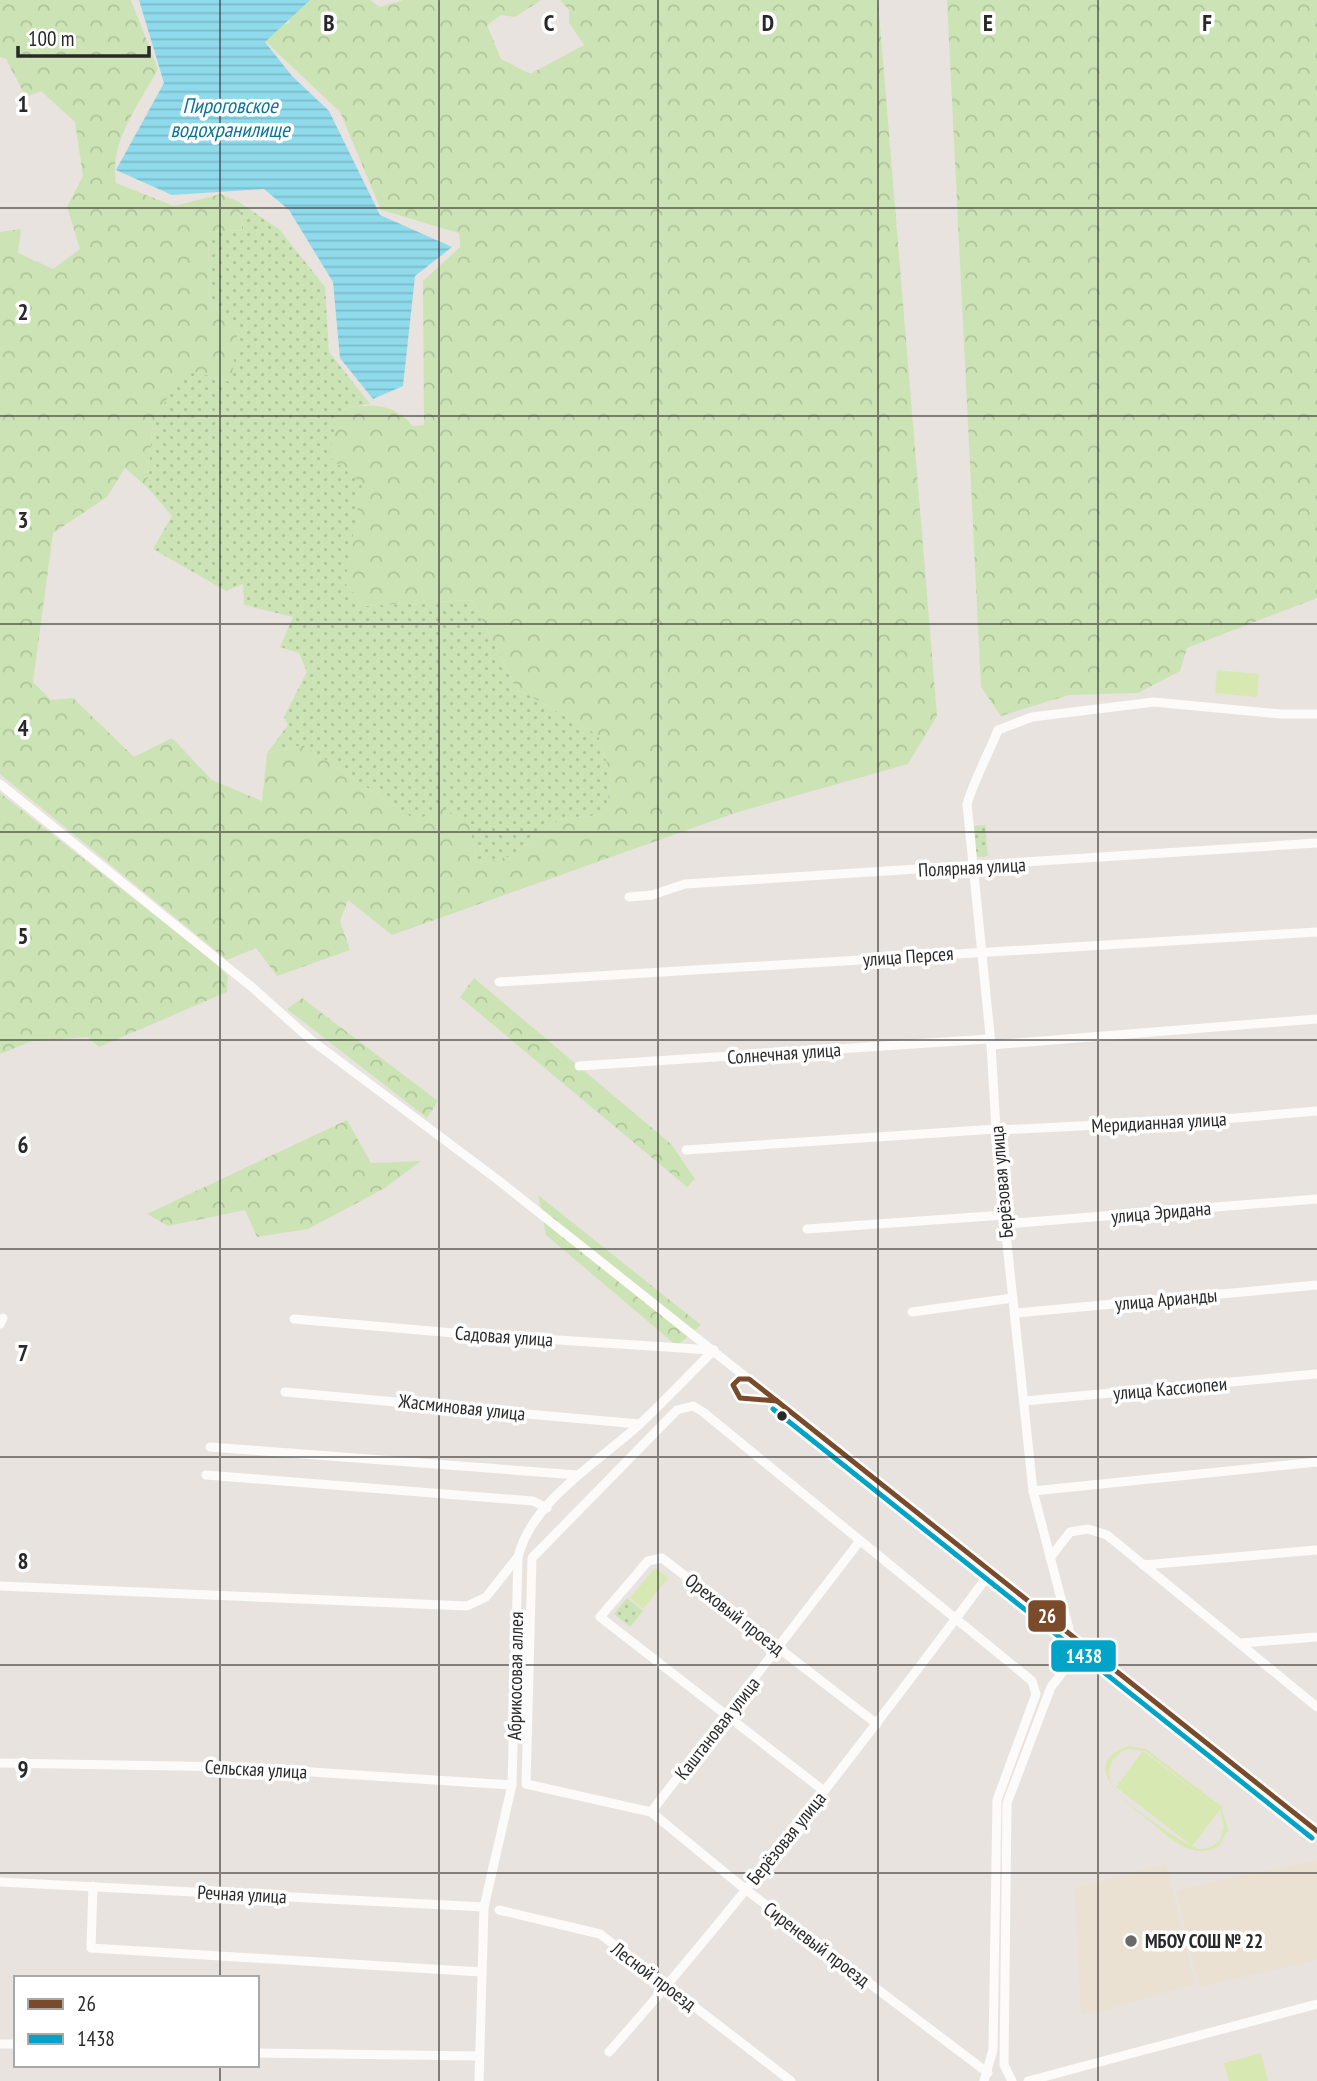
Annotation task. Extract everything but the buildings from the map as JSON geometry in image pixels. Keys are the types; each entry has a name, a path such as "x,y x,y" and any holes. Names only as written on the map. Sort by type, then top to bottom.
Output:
{"street":[{"name":"Берёзовая улица","path":"1071,1637 1033,1491 1004,1220 967,804 975,776 986,761 998,730 1032,717 1154,702 1280,714 1317,714"},
{"path":"0,784 253,988 311,1040 498,1180 1317,1831"},
{"name":"Полярная улица","path":"629,897 652,895 685,884 974,868 1317,844"},
{"name":"улица Персея","path":"499,982 1317,932"},
{"name":"Солнечная улица","path":"579,1066 990,1042 1317,1018"},
{"name":"Меридианная улица","path":"686,1150 1317,1111"},
{"name":"улица Эридана","path":"807,1228 1004,1220 1317,1199"},
{"name":"улица Арианды","path":"1016,1313 1317,1285"},
{"path":"912,1312 1013,1298"},
{"name":"Садовая улица","path":"294,1319 465,1334 714,1350"},
{"name":"Абрикосовая аллея","path":"479,2081 484,1907 512,1785 518,1556 522,1538 578,1475 639,1424 714,1350"},
{"name":"улица Кассиопеи","path":"1024,1401 1317,1374"},
{"name":"Жасминовая улица","path":"285,1392 639,1424"},
{"name":"Сиреневый проезд","path":"859,1542 703,1412 693,1406 677,1410 532,1558 526,1784 651,1812 986,2077"},
{"path":"210,1447 578,1475"},
{"path":"1033,1491 1317,1462"},
{"path":"206,1475 533,1501 547,1508"},
{"path":"1050,1558 1070,1532 1088,1528 1107,1535 1317,1707"},
{"path":"859,1542 1032,1681 1036,1694 997,1800 993,2050 986,2077"},
{"name":"Каштановая улица","path":"651,1812 780,1649 859,1542"},
{"path":"1143,1564 1317,1550"},
{"path":"0,1586 467,1606 486,1597 518,1556"},
{"name":"Ореховый проезд","path":"727,1715 600,1617 648,1561 662,1558 877,1724"},
{"name":"Берёзовая улица","path":"608,2052 667,1986 824,1791 990,1573"},
{"path":"1242,1643 1317,1637"},
{"path":"1012,2081 1004,2065 1007,1802 1051,1688 1083,1646"},
{"path":"727,1715 824,1791"},
{"name":"Сельская улица","path":"0,1763 236,1767 512,1785"},
{"name":"Речная улица","path":"0,1882 484,1907"},
{"path":"93,1886 92,1948 481,1972"},
{"name":"Лесной проезд","path":"499,1910 600,1934 791,2081"},
{"path":"1028,2081 1317,2004"},
{"path":"259,2053 479,2056"}],"shaded area":[{"path":"1317,1860 1317,1960 1199,1987 1176,1890"},
{"name":"МБОУ СОШ № 22","path":"1166,1864 1195,1984 1102,2011 1081,2014 1074,1888"}],"green space":[{"path":"0,0 131,0 158,69 121,138 115,168 116,183 174,206 221,194 239,202 242,230 208,232 210,304 238,332 231,382 185,369 153,422 147,487 125,468 107,497 53,533 33,682 51,700 73,698 134,757 172,738 212,780 262,801 267,753 303,745 417,821 439,806 469,823 477,863 509,857 559,820 606,814 611,776 598,735 516,688 472,600 365,606 345,583 362,484 328,456 342,409 381,407 397,413 413,426 424,425 423,281 460,247 459,233 381,210 340,112 264,40 261,31 289,23 290,7 300,0 370,0 380,7 403,0 541,0 515,17 501,15 487,25 501,59 530,74 584,45 569,23 569,10 560,0 878,0 937,716 908,764 735,813 392,935 348,900 340,921 350,950 277,976 256,948 227,960 0,774 0,232 21,229 18,253 53,269 80,249 67,207 83,176 75,122 41,91 26,97 6,59 0,57"},
{"path":"947,0 1317,0 1317,598 1187,648 1180,671 1138,693 1069,695 1001,716 981,687"},
{"path":"239,202 279,229 325,287 329,352 370,404 342,409 363,484 345,583 366,606 472,600 516,688 598,735 611,776 606,814 559,820 509,857 477,863 469,823 417,821 303,745 267,753 288,725 284,717 307,672 299,653 280,647 293,617 244,605 243,584 226,591 153,549 172,516 147,487 153,422 185,368 230,382 238,333 210,304 208,232 242,230"},
{"path":"1217,670 1259,674 1257,697 1215,693"},
{"path":"0,793 214,962 228,976 227,992 99,1047 88,1037 32,1041 0,1054"},
{"path":"985,825 988,856 976,857 974,826"},
{"path":"474,978 671,1144 695,1179 687,1187 460,997"},
{"path":"302,998 438,1101 427,1118 287,1009"},
{"path":"347,1120 371,1163 421,1161 385,1188 308,1229 257,1237 245,1210 168,1226 147,1214"},
{"path":"538,1195 701,1325 677,1346 546,1235"},
{"path":"655,1568 668,1578 643,1609 630,1598"},
{"path":"627,1598 643,1611 630,1627 614,1614"},
{"path":"1129,1746 1146,1749 1221,1806 1228,1830 1218,1847 1191,1850 1170,1838 1120,1795 1140,1812 1192,1846 1207,1848 1220,1840 1224,1827 1220,1810 1145,1751 1123,1751 1111,1764 1110,1781 1106,1774 1106,1763 1113,1754"},
{"path":"1143,1751 1220,1810 1192,1846 1116,1787"},
{"path":"1261,2053 1268,2081 1229,2081 1224,2063"}],"water":[{"name":"Пироговское водохранилище","path":"139,0 310,0 265,42 292,76 329,111 380,215 452,247 415,276 403,386 373,399 340,358 333,282 289,210 264,189 172,195 116,170 164,83"}],"transit line":[{"name":"26","path":"739,1379 749,1379 777,1401 740,1398 733,1385 739,1379"},
{"name":"26","path":"777,1401 1317,1831"},
{"name":"1438","path":"773,1409 1312,1838"}],"place":[{"name":"МБОУ СОШ № 22","path":"1131,1941"}]}
